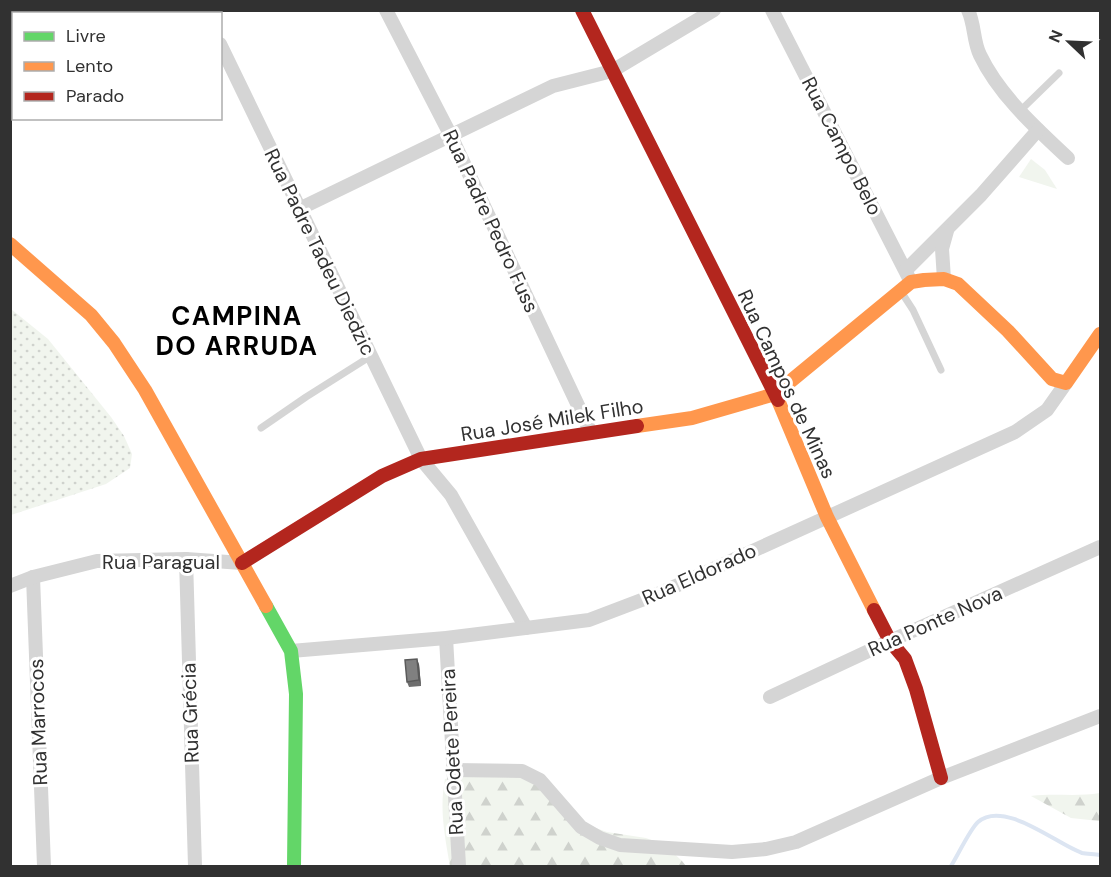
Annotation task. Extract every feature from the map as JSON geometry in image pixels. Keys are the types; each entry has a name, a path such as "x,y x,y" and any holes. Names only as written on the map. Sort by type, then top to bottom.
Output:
{"street":[{"name":"Rua Padre Pedro Fuss","path":"386,10 451,135 591,433"},
{"name":"Rua Campos de Minas","path":"582,10 775,394 827,517 890,641 905,659 941,778"},
{"path":"299,209 553,86 612,71 714,10"},
{"name":"Rua Campo Belo","path":"772,10 906,281"},
{"path":"973,14 978,52 990,75 1038,130 1068,158"},
{"name":"Rua Padre Tadeu Diedzic","path":"222,48 421,459 451,495 526,628"},
{"path":"906,281 948,229 1038,130"},
{"path":"944,279 942,249 948,229"},
{"path":"10,244 91,315 114,343 145,390 291,651 296,694 294,867"},
{"path":"906,281 944,279 958,284 1008,331 1052,379 1066,383 1101,334"},
{"name":"Rua José Milek Filho","path":"242,563 382,476 421,459 692,418 775,394 906,281"},
{"name":"Rua Eldorado","path":"291,651 446,638 589,620 660,593 1015,432 1047,410 1066,383"},
{"name":"Rua Ponte Nova","path":"770,697 1101,547"},
{"name":"Rua Paragual","path":"10,586 33,577 97,561 186,559 242,563"},
{"name":"Rua Grécia","path":"186,559 195,867"},
{"name":"Rua Marrocos","path":"33,577 44,867"},
{"name":"Rua Odete Pereira","path":"446,638 459,867"},
{"path":"453,770 522,771 540,780 581,827 600,838 620,845 732,852 765,849 796,842 941,778 1101,716"}],"lane":[{"path":"1021,110 1059,73"},
{"path":"906,281 913,310 941,370"},
{"path":"261,429 371,356"}],"green space":[{"path":"1031,159 1045,170 1057,189 1019,177"},
{"path":"11,309 48,339 111,417 124,436 132,454 130,468 106,484 11,515"},
{"path":"473,774 523,774 590,826 607,832 646,838 665,845 686,866 450,866 443,812 445,779"},
{"path":"1100,793 1100,821 1071,818 1031,796 1083,795"}],"building":[{"path":"417,659 419,680 407,682 405,660"}],"waterway":[{"path":"951,866 978,822 989,816 1002,816 1016,820 1082,853 1100,855"}],"traffic: fast":[{"path":"266,606 291,651 296,694 294,866"}],"traffic: slow":[{"path":"10,244 91,315 114,343 145,390 266,606"},
{"path":"637,426 692,418 775,394 911,282 944,279 958,284 1008,331 1052,379 1066,383 1100,334"},
{"path":"778,400 827,517 874,610"}],"traffic: jam":[{"path":"582,10 778,400"},
{"path":"242,563 382,476 421,459 637,426"},
{"path":"874,610 890,641 905,659 916,689 941,778"}],"district":[{"name":"CAMPINA DO ARRUDA","path":"237,331"}]}
